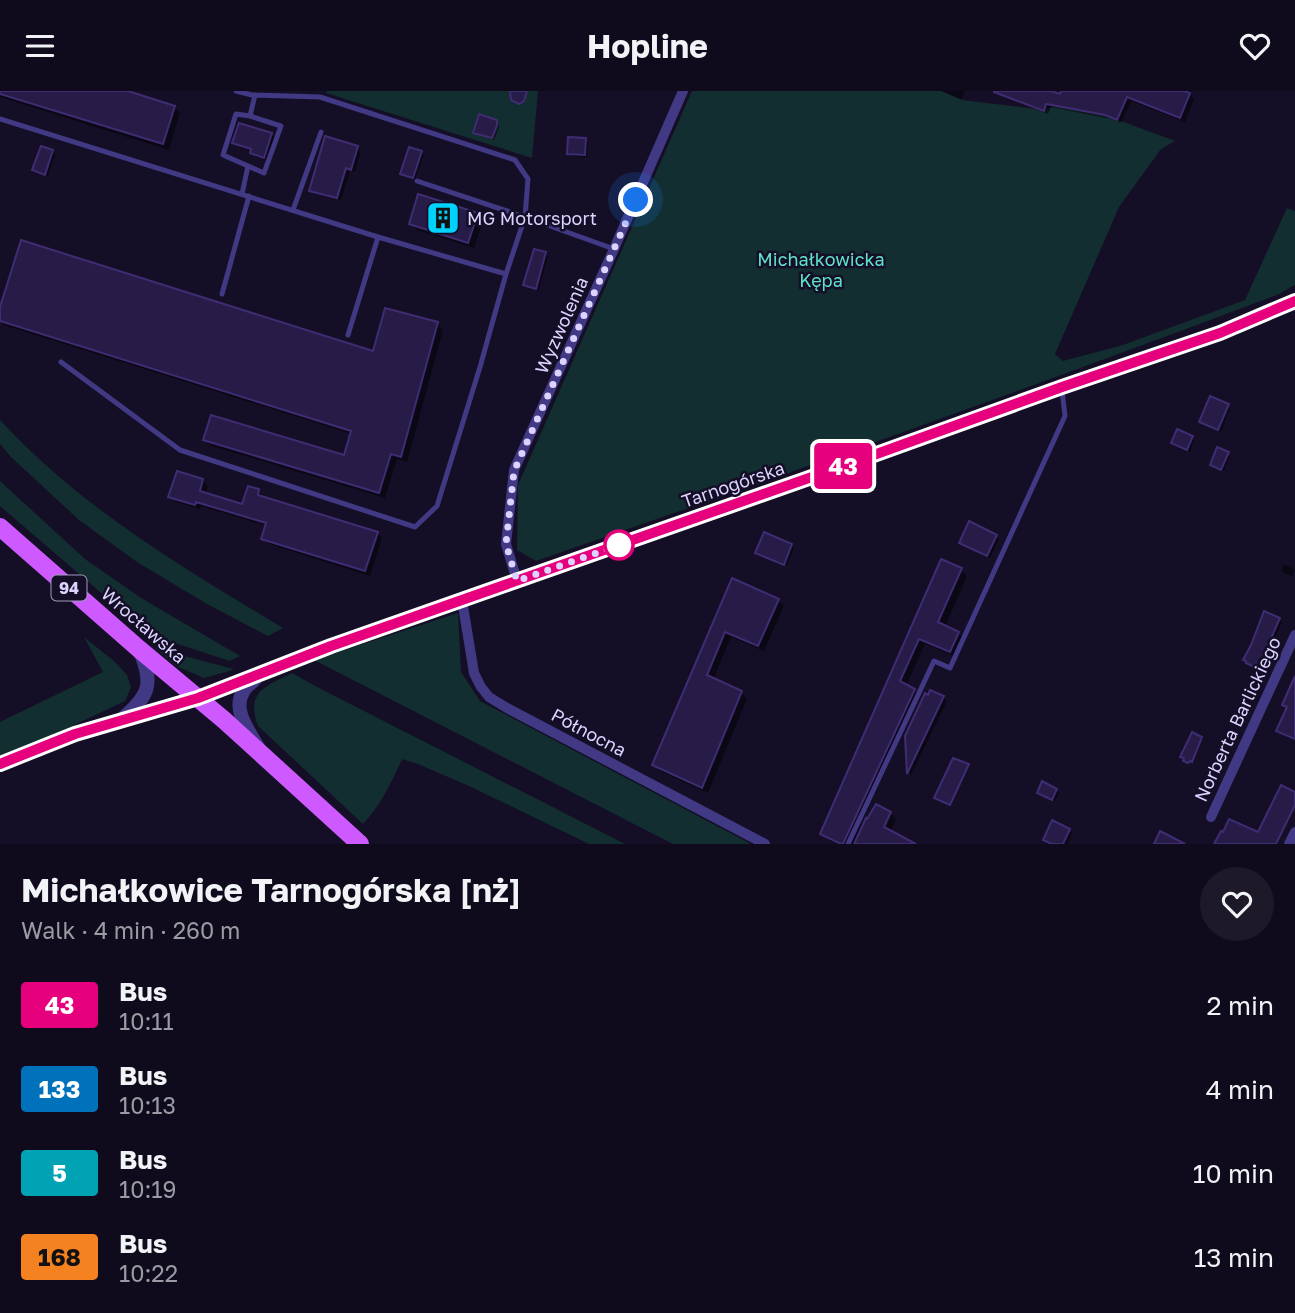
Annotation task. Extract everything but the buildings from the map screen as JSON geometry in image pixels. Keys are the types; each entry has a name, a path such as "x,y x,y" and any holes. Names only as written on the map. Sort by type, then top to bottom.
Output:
{"main road":[{"name":"Wrocławska","path":"0,527 198,698"},
{"name":"94","path":"198,698 360,844"}],"street":[{"name":"Wyzwolenia","path":"517,581 506,544 514,471 683,91"},
{"name":"Tarnogórska","path":"0,764 75,734 198,698 331,646 1220,333 1295,301"},
{"name":"Północna","path":"462,600 474,673 489,697 765,844"},
{"name":"Norberta Barlickiego","path":"1211,817 1295,635"},
{"path":"121,720 139,704 148,688 146,666 139,649"},
{"path":"261,673 243,692 240,704 242,719 263,755"},
{"path":"1289,844 1295,832"}],"lane":[{"path":"61,362 180,450 415,527 437,506 525,217 528,179 515,160 320,94 255,95 236,91"},
{"path":"250,116 255,95"},
{"path":"236,114 250,116 281,126 264,173 223,155 236,114"},
{"path":"0,119 378,237 506,274"},
{"path":"293,210 321,132"},
{"path":"242,194 248,166"},
{"path":"417,181 614,249"},
{"path":"222,294 250,197"},
{"path":"348,335 378,237"},
{"path":"848,844 934,661 950,668 1065,416 1062,387"}],"green space":[{"path":"538,91 532,158 326,93"},
{"name":"Michałkowicka Kępa","path":"692,91 941,91 962,100 1044,110 1055,106 1105,115 1175,141 1161,149 1119,207 1055,354 1063,361 1123,345 1245,300 1287,208 1295,211 1295,285 1279,294 1001,397 536,561 517,550 518,485"},
{"path":"0,420 64,481 98,508 171,559 283,628 268,636 207,604 137,562 79,520 0,444"},
{"path":"0,481 85,559 141,598 240,656 230,661 150,635 0,506"},
{"path":"458,613 461,672 480,701 751,844 673,844 314,660"},
{"path":"84,637 127,675 131,687 125,701 0,760 0,722 103,672"},
{"path":"155,648 233,670 204,678 176,666"},
{"path":"292,673 625,844 589,844 469,786 402,759 390,785 363,824 258,726 254,705 256,698 266,687"}],"bus line":[{"name":"43","path":"0,764 75,734 198,698 331,646 1220,333 1295,301"}],"place":[{"name":"MG Motorsport","path":"443,218"}],"route":[{"path":"619,545 517,581 506,544 514,471 636,200"}]}
